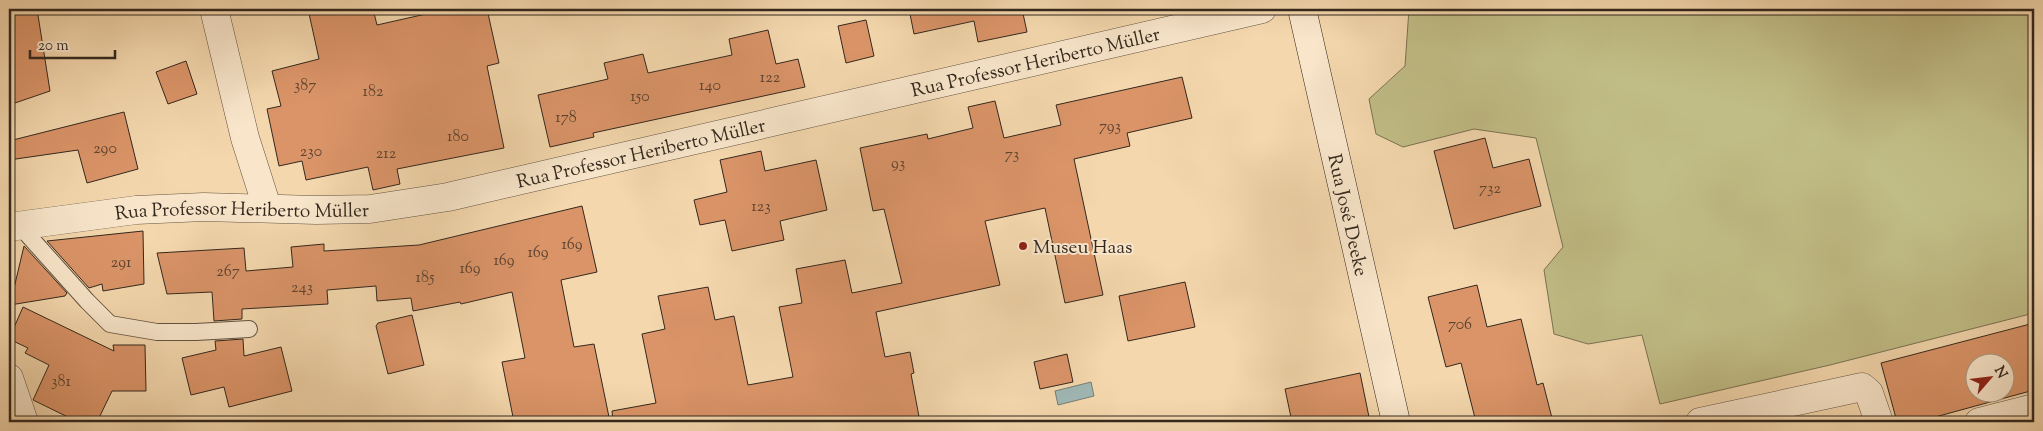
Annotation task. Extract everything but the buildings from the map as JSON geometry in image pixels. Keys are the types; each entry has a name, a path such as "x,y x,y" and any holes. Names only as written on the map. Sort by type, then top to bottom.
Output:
{"street":[{"path":"214,9 245,138 267,207"},
{"name":"Rua Professor Heriberto Müller","path":"14,226 136,210 204,207 267,207 316,210 370,209 448,197 1262,9"},
{"name":"Rua José Deeke","path":"1302,9 1396,422"},
{"path":"9,378 24,422"},
{"path":"1700,422 1862,387 1869,393 1879,422"},
{"path":"1979,422 2034,408"}],"lane":[{"path":"14,226 110,324 157,332 250,329"}],"shaded area":[{"path":"1409,9 2034,9 2034,313 1830,365 1660,404 1642,335 1588,344 1554,334 1544,270 1563,247 1536,138 1474,129 1403,147 1376,134 1369,99 1405,66"}],"water":[{"path":"1091,382 1094,396 1058,405 1055,391"}],"place":[{"name":"Museu Haas","path":"1023,246"}]}
